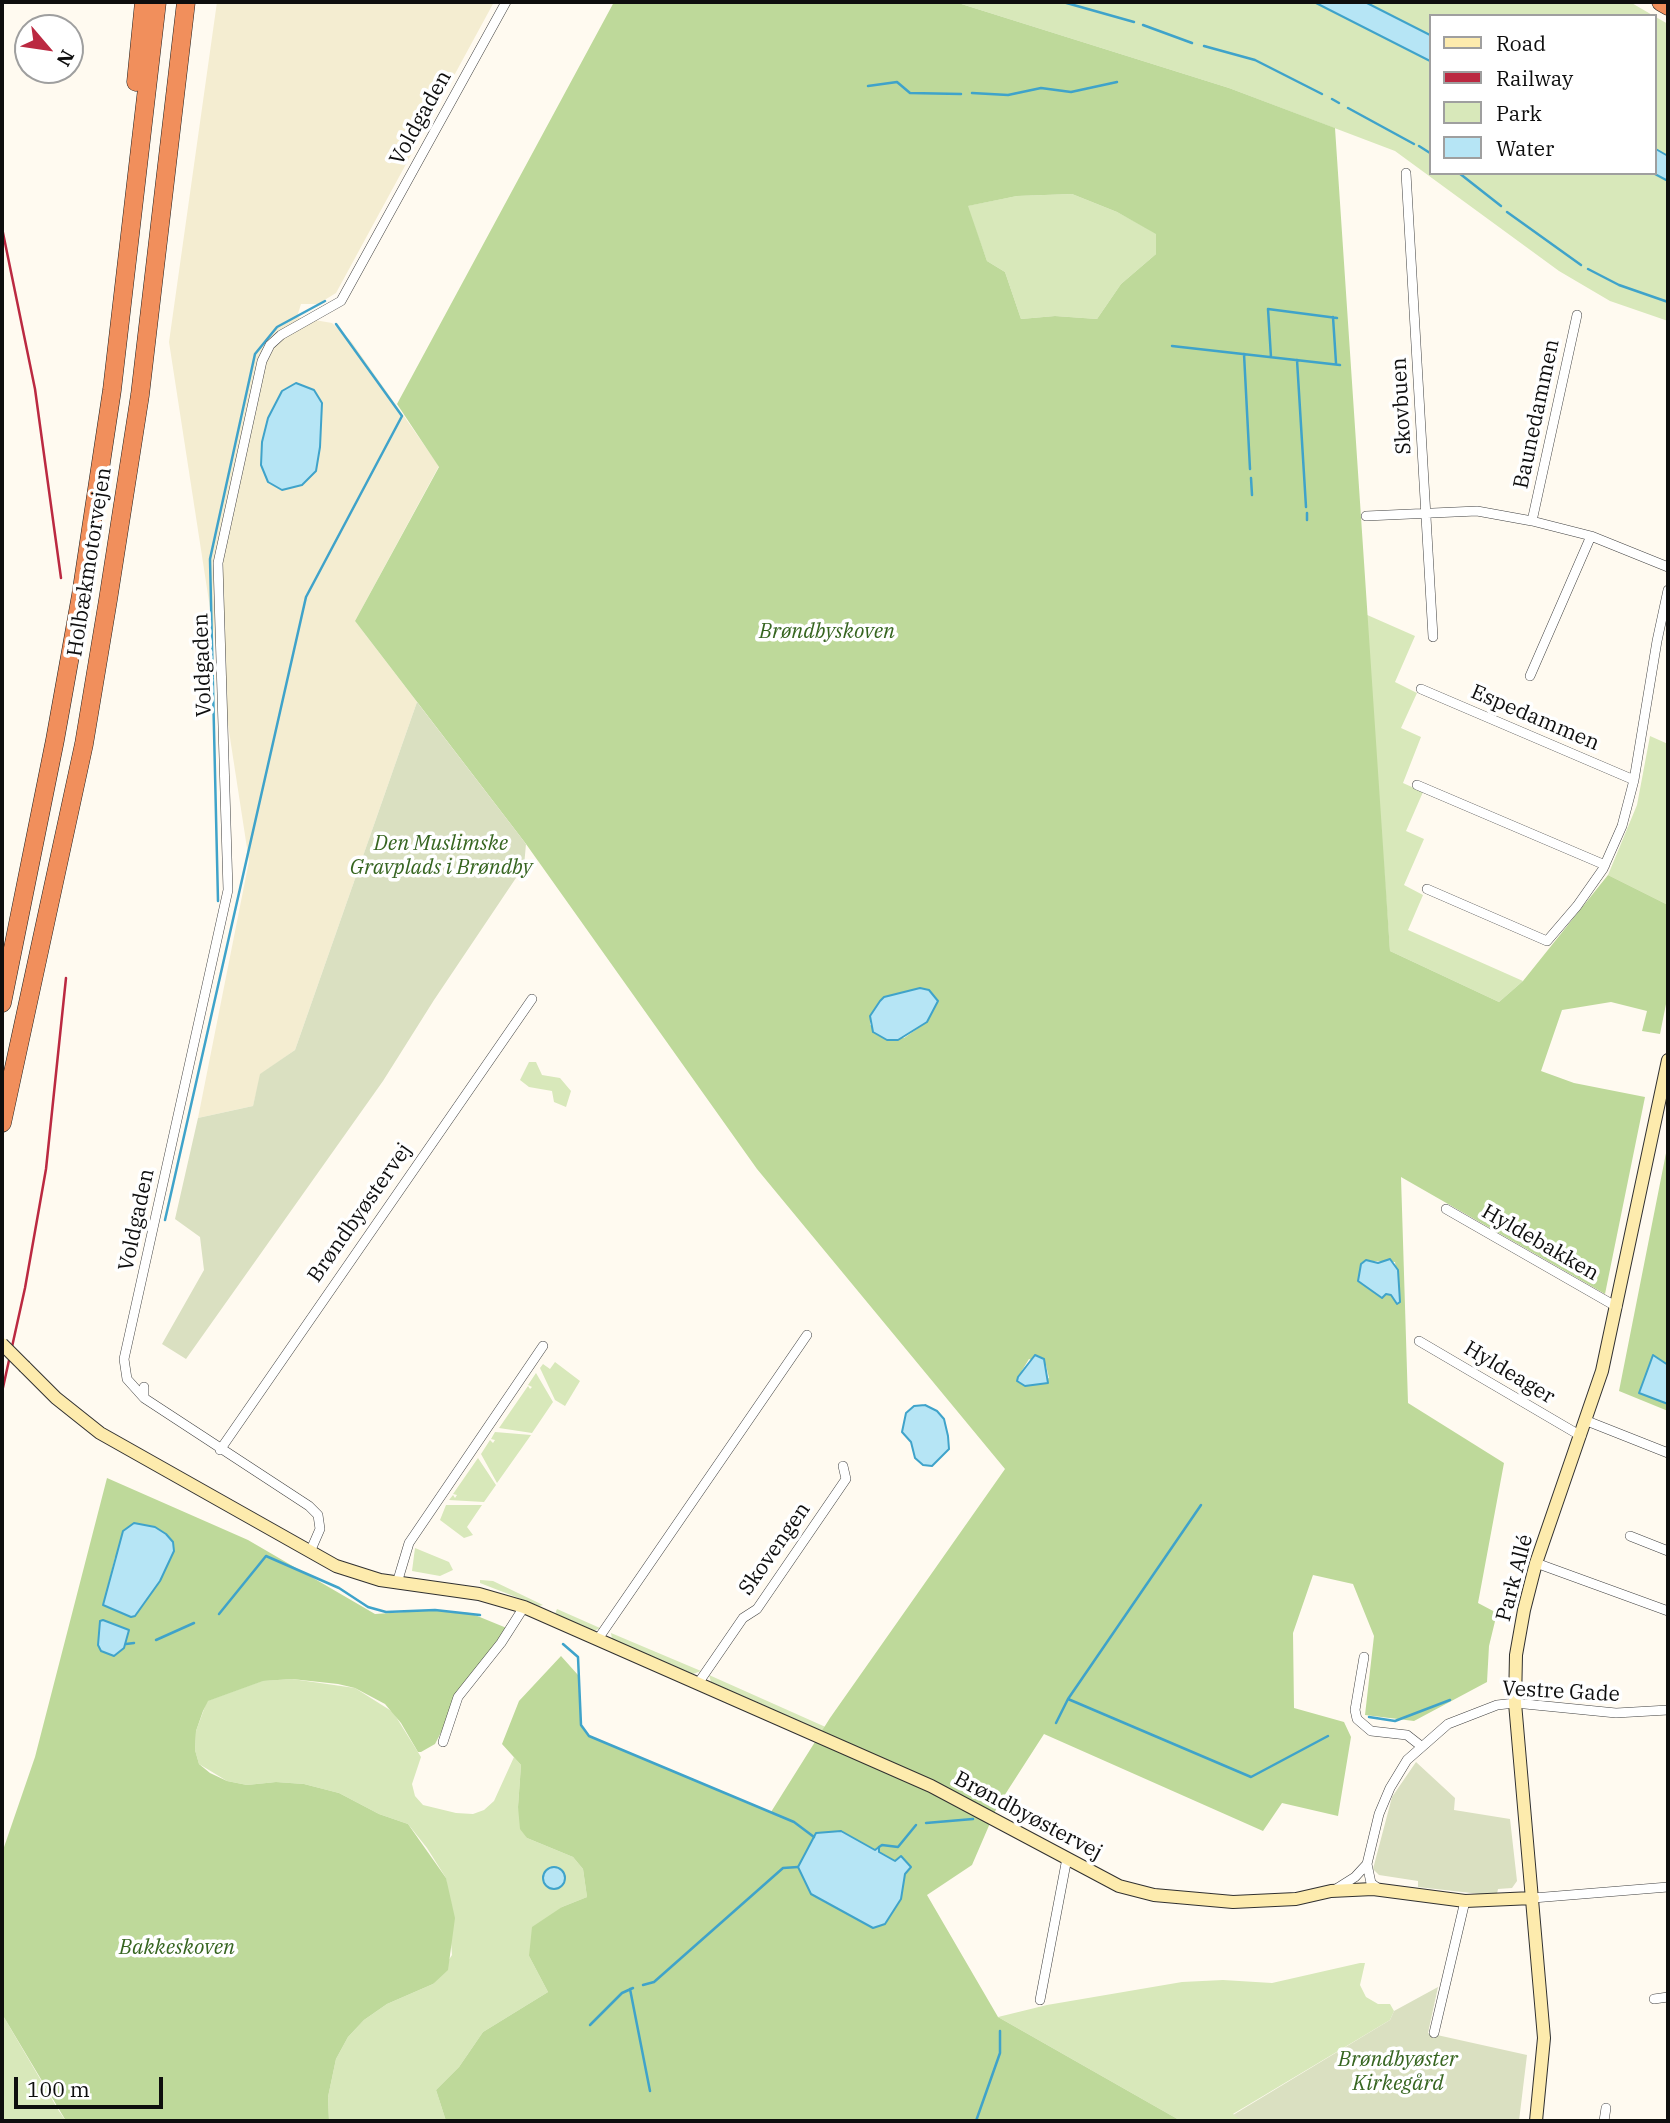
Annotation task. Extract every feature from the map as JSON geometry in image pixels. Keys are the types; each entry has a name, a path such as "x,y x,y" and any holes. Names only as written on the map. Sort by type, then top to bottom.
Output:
{"highway":[{"path":"134,201 132,121 144,2"},
{"name":"Holbækmotorvejen","path":"2,1003 81,595 112,390 157,2"},
{"name":"Holbækmotorvejen","path":"2,1123 84,744 140,395 186,2"},
{"path":"172,127 197,2"},
{"path":"1661,2 1668,6"}],"street":[{"name":"Voldgaden","path":"144,1398 127,1379 124,1359 228,890 218,563 262,361 270,345 281,335 341,301 506,2"},
{"name":"Skovbuen","path":"1406,173 1433,637"},
{"name":"Baunedammen","path":"1532,521 1577,315"},
{"name":"Baunedammen","path":"1366,516 1477,511 1591,536 1668,567"},
{"path":"1530,677 1591,536"},
{"path":"1427,889 1547,941 1577,906 1605,865 1622,826 1634,780 1668,590"},
{"name":"Espedammen","path":"1421,689 1634,780"},
{"path":"1417,785 1605,865"},
{"name":"Brøndbyøstervej","path":"220,1450 532,999"},
{"name":"Park Allé","path":"1536,2121 1544,2038 1515,1703 1516,1655 1536,1563 1587,1421 1617,1307 1668,1062"},
{"name":"Hyldebakken","path":"1446,1209 1617,1307"},
{"path":"598,1639 807,1335"},
{"name":"Hyldeager","path":"1419,1341 1581,1436"},
{"name":"Brøndbyøstervej","path":"2,1345 56,1398 100,1433 336,1566 397,1583 479,1594 524,1607 932,1786 1119,1886 1154,1895 1262,1902 1296,1899 1331,1891 1379,1889 1465,1901 1533,1899 1668,1887"},
{"path":"397,1583 409,1543 543,1346"},
{"path":"144,1387 144,1398 315,1512 320,1529 310,1552"},
{"path":"1587,1421 1668,1453"},
{"name":"Skovengen","path":"699,1682 744,1618 757,1609 846,1479 843,1466"},
{"path":"1630,1536 1668,1551"},
{"path":"1536,1563 1668,1611"},
{"path":"443,1742 458,1697 501,1643 524,1607"},
{"path":"1364,1657 1355,1710 1357,1719 1371,1731 1407,1735 1421,1746"},
{"name":"Vestre Gade","path":"1367,1864 1379,1814 1398,1772 1421,1746 1448,1724 1474,1712 1515,1703 1616,1713 1668,1710"},
{"path":"1040,2000 1067,1858"},
{"path":"1367,1864 1371,1882 1379,1889"},
{"path":"1331,1891 1355,1877 1367,1864"},
{"path":"1434,2033 1465,1901"},
{"path":"1654,1998 1668,1997"},
{"path":"1604,2121 1606,2108"}],"shaded area":[{"path":"217,2 494,2 336,293 318,304 301,304 297,317 332,323 351,341 439,466 355,621 417,702 295,1050 261,1074 253,1106 198,1118 249,861 169,342"}],"green space":[{"name":"Brøndbyskoven","path":"614,2 955,2 1229,88 1335,128 1390,951 1499,1002 1523,981 1608,875 1668,905 1668,994 1660,1034 1642,1031 1647,1011 1611,1002 1562,1010 1541,1071 1574,1083 1645,1097 1605,1294 1401,1177 1408,1403 1504,1463 1478,1603 1497,1613 1489,1646 1487,1682 1414,1721 1365,1715 1374,1636 1353,1584 1313,1575 1293,1633 1294,1708 1344,1722 1351,1737 1338,1816 1282,1803 1263,1831 1044,1734 997,1807 972,1865 927,1895 998,2017 1181,2121 446,2121 436,2090 459,2067 483,2032 548,1992 529,1956 532,1927 562,1907 587,1897 583,1869 573,1857 527,1838 520,1829 518,1807 521,1765 502,1744 519,1701 561,1656 578,1675 581,1725 589,1736 771,1812 830,1718 1005,1469 757,1169 526,844 355,621 439,467 397,404","holes":["1072,194 1117,212 1156,234 1156,254 1121,284 1097,319 1055,316 1021,319 1005,272 987,261 968,206 1017,196","897,994 927,1022 904,1038 870,1025 870,1016 880,1001","1373,1261 1395,1262 1399,1292 1386,1294","1029,1359 1046,1365 1049,1378 1025,1386 1018,1377","841,1831 895,1861 905,1874 901,1899 885,1924 873,1928"]},
{"path":"955,2 1630,2 1651,14 1428,14 1428,175 1656,175 1656,17 1668,24 1668,321 1610,301 1559,271 1395,151 1229,88"},
{"path":"1072,194 1117,212 1156,233 1156,254 1121,284 1097,319 1055,316 1021,319 1005,272 987,261 967,206 1017,196"},
{"path":"1365,614 1415,636 1395,682 1417,693 1401,728 1421,737 1403,783 1423,792 1406,831 1424,839 1404,885 1423,895 1408,930 1523,981 1499,1002 1390,951"},
{"name":"Den Muslimske Gravplads i Brøndby","path":"417,702 526,844 524,866 383,1081 186,1359 162,1344 204,1270 200,1237 175,1219 198,1118 253,1106 260,1074 295,1050"},
{"path":"1650,736 1668,744 1668,905 1608,875 1637,805"},
{"path":"529,1062 536,1062 542,1075 560,1078 571,1091 566,1107 554,1102 552,1091 529,1087 520,1080"},
{"path":"1668,1143 1668,1411 1619,1391"},
{"path":"555,1362 580,1381 565,1406 555,1400 540,1368 543,1364 550,1369"},
{"path":"536,1373 553,1402 532,1433 499,1428 528,1386 530,1389 532,1387 528,1385"},
{"path":"495,1432 531,1435 497,1483 481,1454 490,1440 493,1443 495,1440 491,1439"},
{"path":"478,1458 496,1485 484,1502 449,1500 453,1495 455,1498 457,1495 453,1494"},
{"name":"Bakkeskoven","path":"107,1478 248,1540 375,1614 435,1610 470,1613 509,1629 471,1675 435,1744 421,1752 418,1752 401,1723 385,1704 355,1688 338,1684 292,1679 263,1681 208,1701 203,1711 196,1731 195,1750 199,1764 210,1773 227,1781 247,1785 276,1782 304,1784 339,1793 379,1814 408,1824 446,1878 455,1918 448,1970 433,1984 387,2004 364,2020 348,2037 336,2059 328,2097 329,2121 66,2121 2,2014 2,1853 35,1757","holes":["115,1557 144,1602 135,1616 103,1605"]},
{"path":"446,1505 482,1505 467,1527 473,1535 464,1538 440,1520"},
{"path":"415,1548 449,1562 453,1570 440,1576 412,1571"},
{"path":"480,1580 493,1581 543,1605 539,1606 480,1583"},
{"path":"557,1609 600,1628 594,1631 555,1614"},
{"path":"611,1633 701,1671 693,1674 612,1639"},
{"path":"709,1675 904,1762 898,1765 711,1682"},
{"path":"292,1679 355,1688 393,1712 421,1757 412,1784 415,1796 423,1805 456,1813 473,1814 484,1810 494,1801 514,1757 521,1765 518,1807 527,1838 573,1857 583,1869 587,1897 562,1907 529,1956 548,1992 483,2032 459,2067 436,2090 446,2121 329,2121 328,2097 336,2059 348,2037 364,2020 387,2004 433,1984 452,1955 446,1878 427,1848 408,1824 379,1814 339,1793 304,1784 276,1782 247,1785 227,1781 199,1764 195,1750 196,1731 207,1701 262,1681"},
{"path":"1416,1762 1455,1798 1454,1810 1510,1819 1517,1881 1512,1888 1498,1889 1497,1894 1480,1894 1418,1887 1418,1881 1379,1875 1373,1869 1392,1797"},
{"path":"1365,1963 1360,1985 1366,1997 1378,2004 1390,2004 1394,2011 1390,2020 1233,2114 1244,2121 1181,2121 998,2017 1047,2005 1182,1982 1223,1980 1272,1983"},
{"name":"Brøndbyøster Kirkegård","path":"1438,1987 1428,2033 1527,2055 1519,2121 1244,2121 1233,2115 1390,2020 1394,2011"},
{"path":"2,2014 59,2111 66,2121 2,2121"}],"water":[{"path":"1314,2 1365,2 1428,34 1428,60"},
{"path":"1656,149 1668,156 1668,181 1656,175"},
{"path":"296,383 314,390 322,403 320,447 316,471 302,485 282,490 268,482 261,465 262,442 268,418 282,391"},
{"path":"920,988 929,990 938,1001 927,1022 898,1040 887,1040 873,1032 870,1016 884,997"},
{"path":"1390,1259 1398,1270 1400,1302 1397,1304 1391,1295 1386,1294 1382,1298 1358,1281 1361,1264 1366,1260 1378,1263"},
{"path":"1035,1355 1044,1359 1048,1383 1025,1386 1017,1381 1018,1377"},
{"path":"1653,1355 1668,1365 1668,1404 1639,1393"},
{"path":"925,1405 937,1411 944,1419 948,1436 949,1449 932,1466 923,1465 915,1458 911,1442 902,1432 906,1413 914,1406"},
{"path":"134,1523 155,1527 166,1534 173,1542 174,1551 160,1581 135,1616 131,1617 103,1605 123,1531"},
{"path":"100,1621 129,1630 124,1648 114,1656 101,1651 98,1645"},
{"path":"841,1831 875,1850 879,1847 879,1852 895,1861 901,1856 911,1867 905,1874 901,1899 885,1924 873,1928 811,1894 798,1867 816,1833"},
{"path":"554,1867 564,1874 565,1878 558,1888 554,1889 544,1882 543,1878 550,1868"}],"waterway":[{"path":"1063,2 1134,22"},
{"path":"1143,25 1192,43"},
{"path":"1204,46 1255,60 1322,94"},
{"path":"868,86 897,82 910,93 961,94"},
{"path":"972,93 1008,95 1041,88 1071,92 1117,82"},
{"path":"1332,99 1339,103"},
{"path":"1348,108 1414,144"},
{"path":"1419,146 1428,152"},
{"path":"1462,175 1501,206"},
{"path":"1507,212 1581,265"},
{"path":"1588,269 1619,285 1668,302"},
{"path":"218,901 210,559 255,354 277,327 325,301"},
{"path":"1271,357 1268,309 1337,318"},
{"path":"1333,317 1336,363"},
{"path":"165,1220 306,597 402,416 336,324"},
{"path":"1172,346 1340,365"},
{"path":"1244,354 1250,469"},
{"path":"1297,360 1306,507"},
{"path":"1251,478 1252,495"},
{"path":"1307,513 1307,520"},
{"path":"1056,1723 1068,1699 1201,1505"},
{"path":"219,1614 266,1556 339,1588 368,1607 386,1612 435,1610 480,1615"},
{"path":"156,1640 194,1623"},
{"path":"126,1644 134,1643"},
{"path":"563,1644 578,1657 581,1725 589,1736 794,1822 814,1837"},
{"path":"1068,1699 1251,1777 1328,1736"},
{"path":"1369,1717 1395,1721 1450,1700"},
{"path":"926,1823 973,1819"},
{"path":"879,1847 898,1847 916,1825"},
{"path":"643,1985 654,1982 783,1868 798,1867"},
{"path":"590,2025 622,1993 633,1988"},
{"path":"630,1989 650,2091"},
{"path":"976,2121 1000,2053 1000,2031"}],"railway":[{"path":"2,228 35,389 61,578"},
{"path":"2,1392 25,1288 46,1169 66,978"}]}
